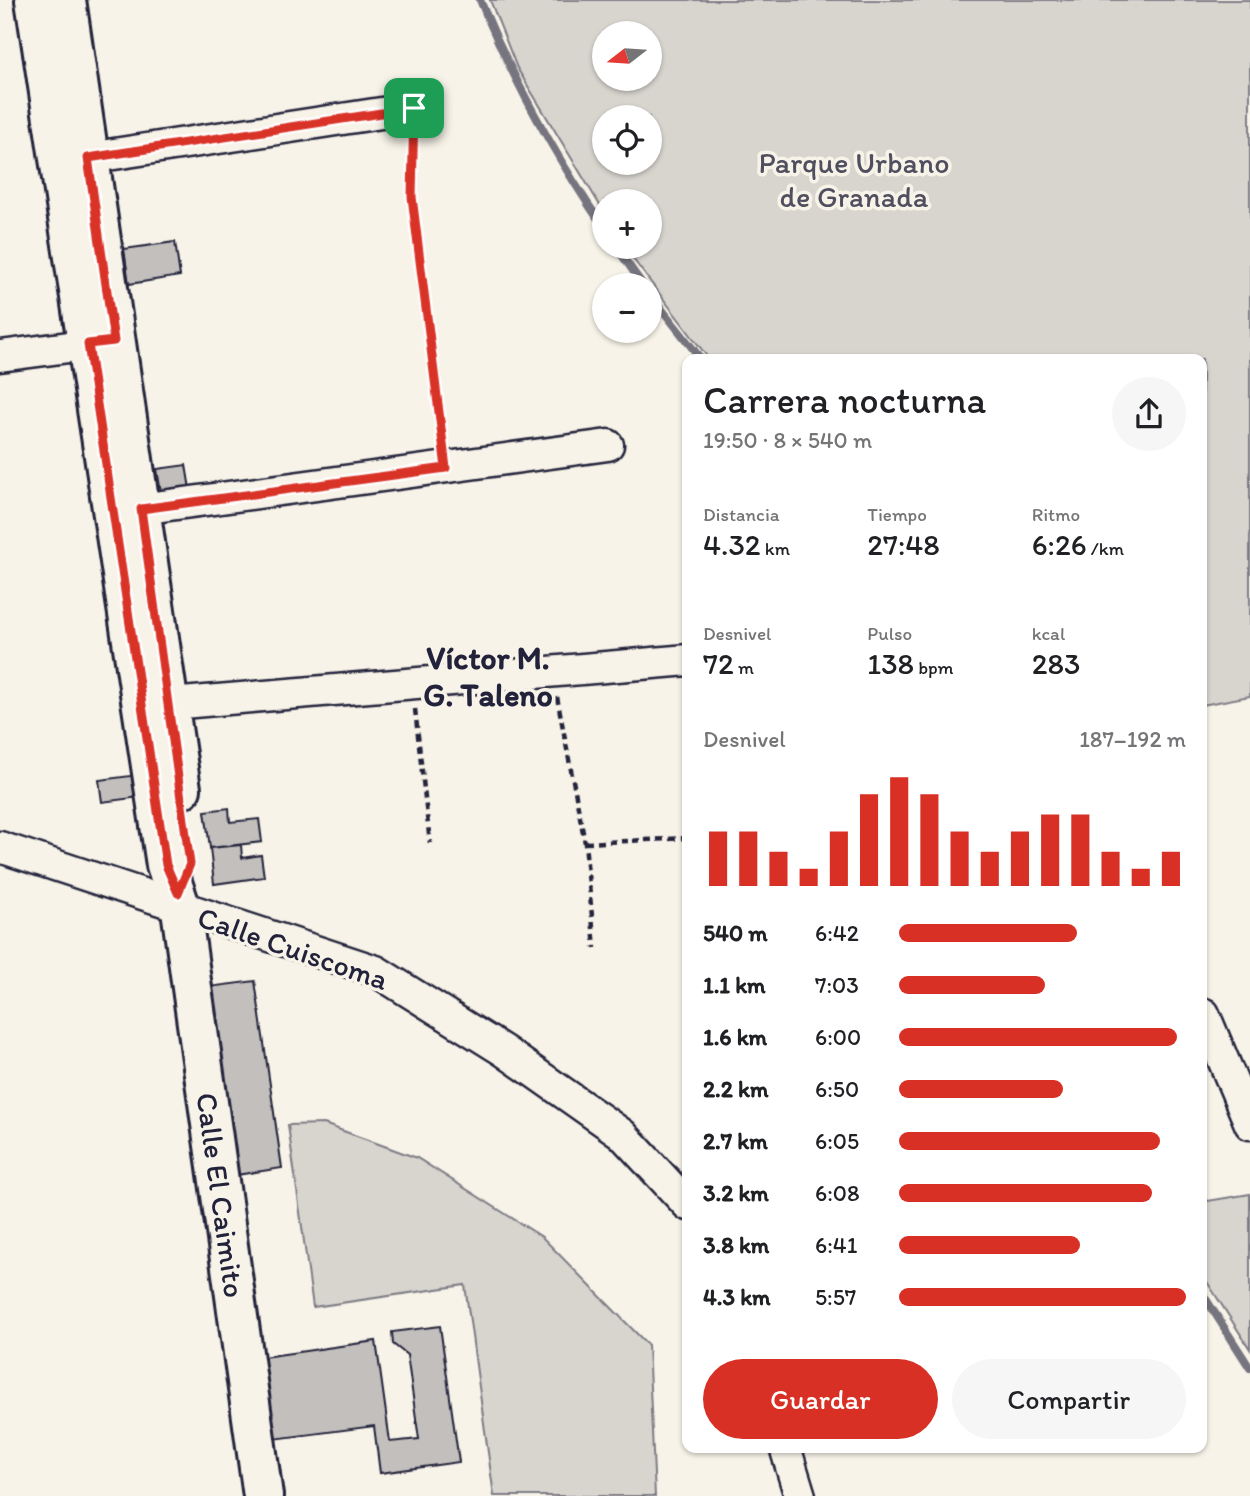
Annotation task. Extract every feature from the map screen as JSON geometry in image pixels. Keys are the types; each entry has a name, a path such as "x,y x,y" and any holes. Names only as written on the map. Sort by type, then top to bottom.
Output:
{"street":[{"path":"35,0 101,343 141,509 190,864 180,901"},
{"path":"66,0 88,158 101,343 166,865 180,901"},
{"path":"88,158 414,108"},
{"path":"0,356 101,343"},
{"path":"141,509 608,444"},
{"path":"170,704 682,661"},
{"name":"Calle Cuiscoma","path":"0,847 180,901 376,971 504,1051 622,1134 682,1199"},
{"name":"Calle El Caimito","path":"180,901 263,1496"},
{"path":"1207,1021 1250,1124"},
{"path":"787,1453 800,1496"}],"path":[{"path":"414,108 412,197 446,468"},
{"path":"552,672 585,843 594,948"},
{"path":"412,684 430,843"},
{"path":"585,843 682,838"}],"green space":[{"name":"Parque Urbano de Granada","path":"490,0 1250,0 1250,696 1207,704 1207,354 705,354 662,297 662,273 644,273 633,259 662,259 662,189 592,189 592,192 517,68"},
{"path":"324,1124 417,1158 542,1237 648,1345 655,1496 494,1496 465,1285 313,1307 288,1125"},
{"path":"1250,1194 1250,1349 1207,1282 1208,1201"}],"building":[{"path":"175,242 180,276 129,284 124,249"},
{"path":"186,465 190,489 161,493 157,469"},
{"path":"138,775 141,797 102,802 99,780"},
{"path":"229,808 230,822 259,819 262,842 210,848 205,811"},
{"path":"241,845 242,858 261,855 264,877 214,884 210,848"},
{"path":"255,981 282,1168 236,1175 208,987"},
{"path":"440,1326 459,1462 380,1473 374,1426 274,1439 263,1357 376,1341 390,1442 419,1439 407,1355 393,1344 392,1332"}],"waterway":[{"path":"480,0 536,117 592,209"},
{"path":"625,259 634,273"},
{"path":"662,310 697,354"},
{"path":"1207,1301 1250,1368"}],"district":[{"name":"Víctor M. G. Taleno","path":"488,676"}],"route":[{"path":"414,108 412,197 446,468 141,509 190,864 178,893 166,865 88,344 114,341 88,158 414,108"}]}
